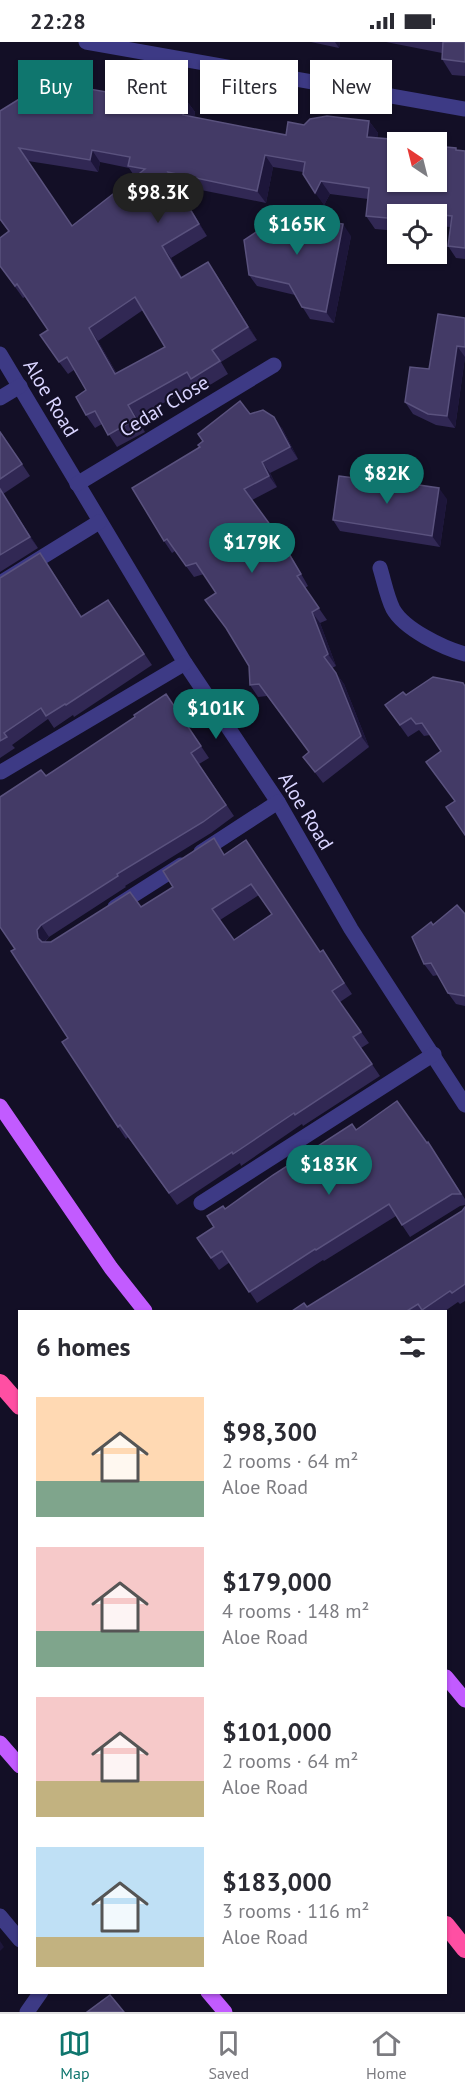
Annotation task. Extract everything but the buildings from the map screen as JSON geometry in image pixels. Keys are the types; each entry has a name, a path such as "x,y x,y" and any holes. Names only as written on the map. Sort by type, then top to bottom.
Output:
{"highway":[{"path":"0,1383 18,1404"},
{"path":"447,1926 465,1949"}],"main road":[{"path":"0,1106 111,1269 144,1310"},
{"path":"447,1678 465,1700"},
{"path":"0,1743 18,1764"},
{"path":"210,1994 225,2012"}],"street":[{"path":"86,42 465,109"},
{"name":"Aloe Road","path":"0,354 185,663 278,802 351,929 465,1105"},
{"name":"Cedar Close","path":"77,484 274,365"},
{"path":"0,398 20,386"},
{"path":"0,583 99,522"},
{"path":"380,568 393,610 417,633 465,654"},
{"path":"1,772 185,663"},
{"path":"103,914 278,802"},
{"path":"201,1203 434,1054"},
{"path":"0,1916 18,1938"},
{"path":"27,2012 40,1994"}]}
